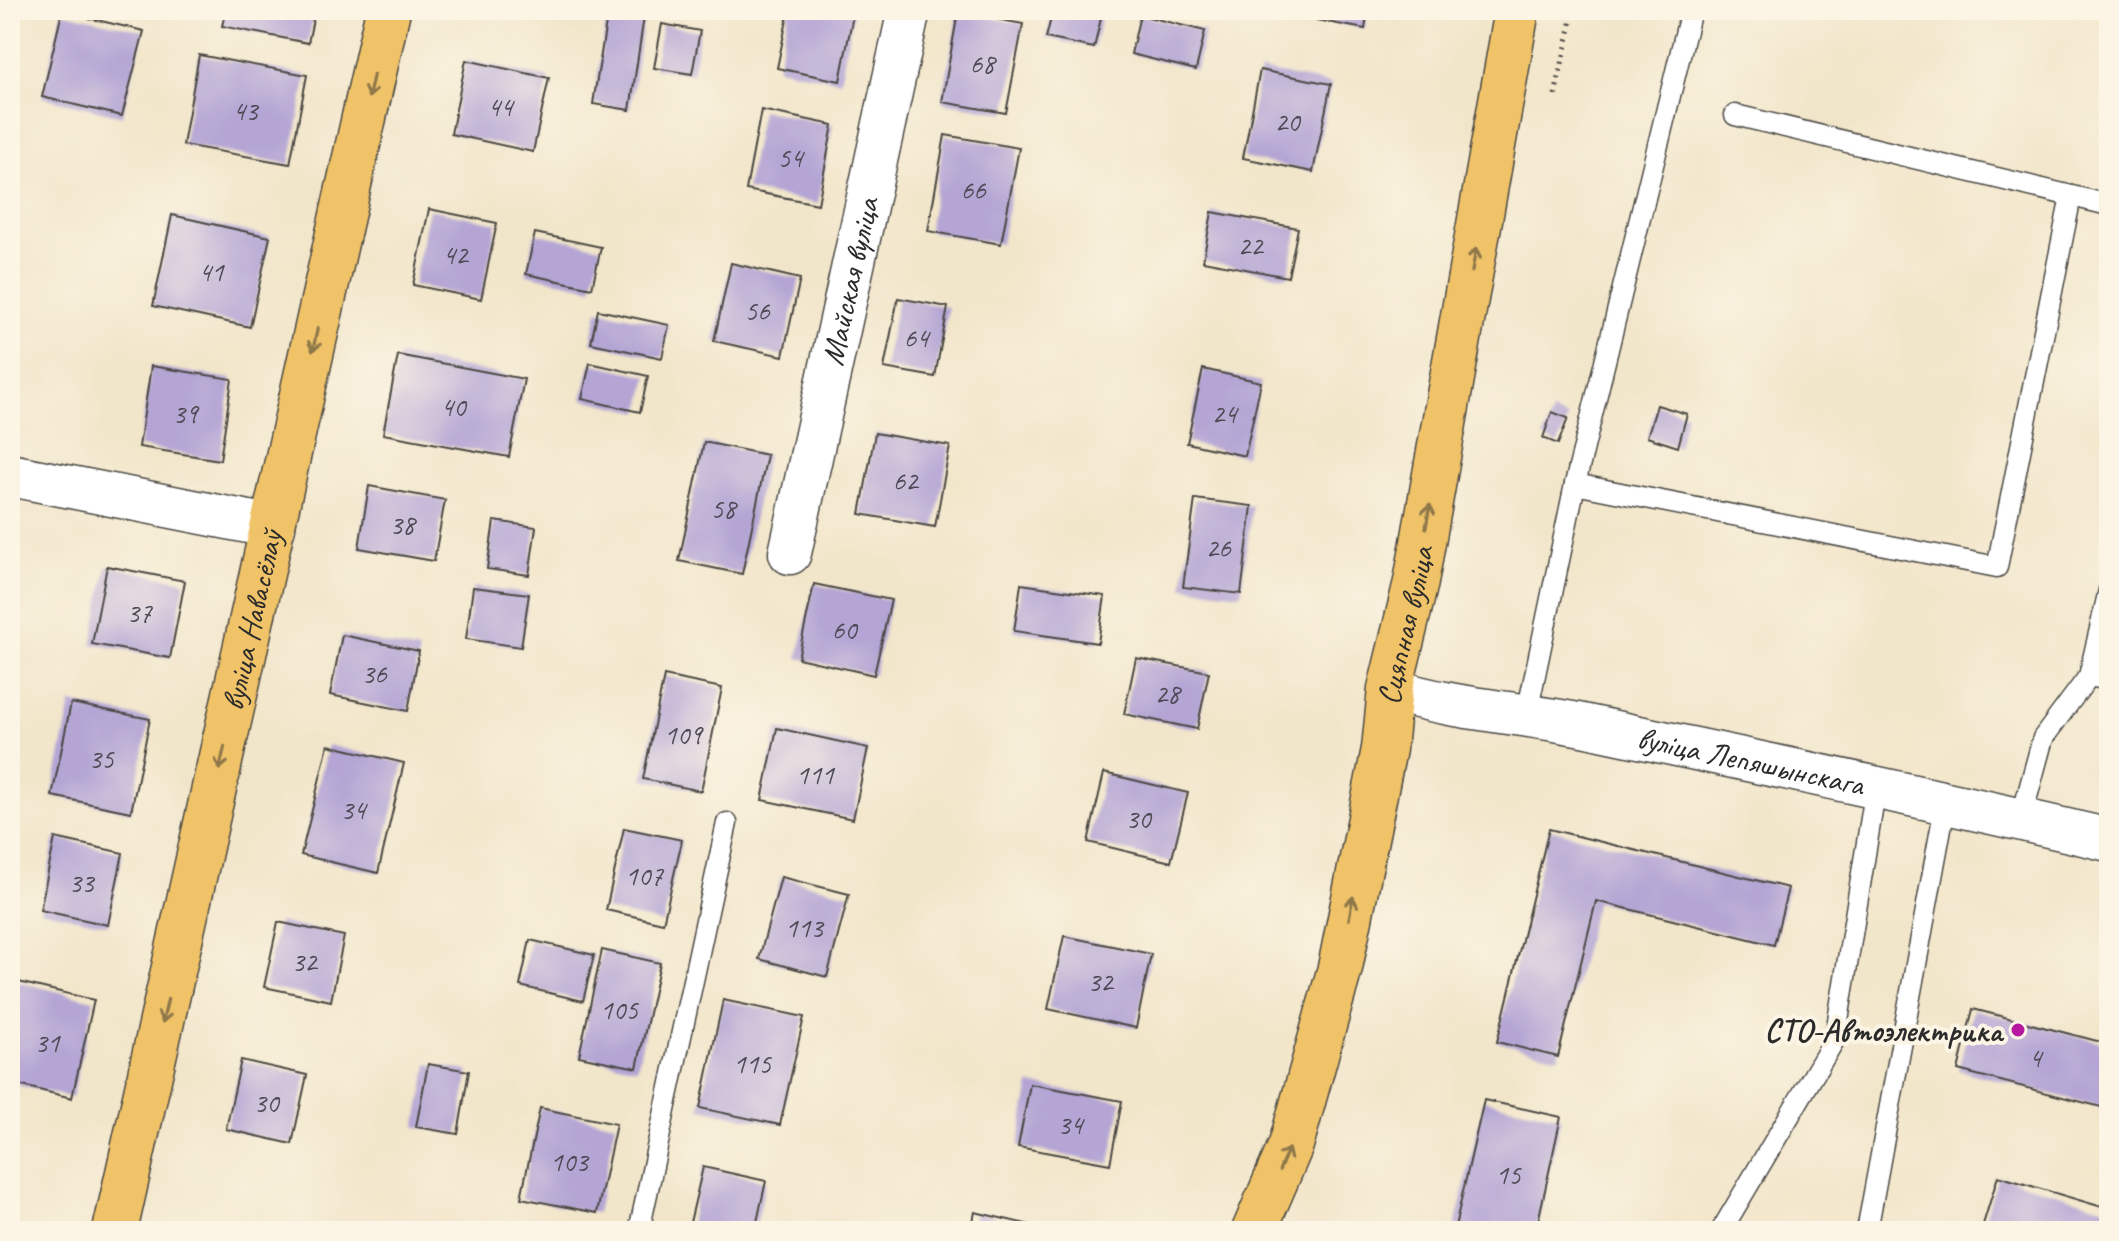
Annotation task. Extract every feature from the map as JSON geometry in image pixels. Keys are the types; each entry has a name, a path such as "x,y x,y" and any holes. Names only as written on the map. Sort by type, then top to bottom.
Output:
{"main road":[{"name":"вуліца Навасёлаў","path":"115,1231 388,10"},
{"name":"Сцяпная вуліца","path":"1254,1231 1291,1145 1340,968 1384,749 1390,689 1416,582 1517,10"}],"street":[{"name":"Майская вуліца","path":"790,553 909,10"},
{"path":"10,475 274,527"},
{"name":"вуліца Лепяшынскага","path":"1390,689 1423,700 1527,713 1946,801 2109,840"}],"lane":[{"path":"1527,713 1575,484 1691,10"},
{"path":"1735,115 2109,205"},
{"path":"1575,484 1997,567 2071,196"},
{"path":"2021,819 2043,738 2099,678 2109,590"},
{"path":"1721,1231 1835,1039 1876,787"},
{"path":"1867,1231 1946,801"},
{"path":"639,1231 727,823"}],"building":[{"path":"226,10 315,10 308,43 222,26"},
{"path":"608,10 645,10 630,110 593,104"},
{"path":"789,10 854,10 840,81 777,68"},
{"path":"1053,10 1101,18 1094,48 1046,38"},
{"path":"1318,10 1368,10 1365,29 1316,20"},
{"path":"62,12 144,31 122,116 42,97"},
{"path":"958,12 1023,24 1006,113 942,102"},
{"path":"1140,15 1205,31 1196,70 1131,54"},
{"path":"662,24 700,31 692,74 654,68"},
{"path":"199,55 307,75 290,164 183,145"},
{"path":"466,60 549,78 533,152 451,134"},
{"path":"1260,70 1331,84 1313,172 1243,158"},
{"path":"761,110 833,125 818,204 746,190"},
{"path":"945,135 1019,148 1001,244 928,231"},
{"path":"429,209 497,223 481,299 413,285"},
{"path":"1212,212 1298,228 1288,277 1203,261"},
{"path":"172,215 270,237 250,327 153,306"},
{"path":"535,233 601,247 592,288 526,274"},
{"path":"731,263 800,279 783,356 714,341"},
{"path":"898,298 948,307 935,377 884,368"},
{"path":"598,310 669,325 662,358 591,343"},
{"path":"398,355 524,379 509,457 383,434"},
{"path":"590,363 648,376 640,412 582,399"},
{"path":"151,366 232,379 220,460 139,447"},
{"path":"1203,369 1261,382 1245,456 1187,443"},
{"path":"1657,405 1687,414 1678,447 1647,437"},
{"path":"1552,412 1568,418 1558,444 1543,438"},
{"path":"875,433 950,446 935,527 860,514"},
{"path":"704,442 767,455 742,574 679,561"},
{"path":"369,486 445,500 434,561 359,548"},
{"path":"1195,499 1252,506 1241,594 1183,587"},
{"path":"494,521 536,527 529,575 487,569"},
{"path":"107,566 185,581 170,658 92,644"},
{"path":"814,584 891,600 874,675 798,658"},
{"path":"1021,584 1105,596 1098,643 1014,631"},
{"path":"473,587 529,594 521,647 466,639"},
{"path":"342,635 419,651 408,711 330,695"},
{"path":"1136,658 1209,672 1197,729 1124,714"},
{"path":"664,676 722,688 701,791 643,779"},
{"path":"71,703 150,719 131,812 52,796"},
{"path":"777,728 868,748 853,819 762,800"},
{"path":"328,745 404,763 378,873 301,855"},
{"path":"1104,773 1188,793 1171,862 1088,842"},
{"path":"624,828 682,840 663,923 606,910"},
{"path":"1549,829 1788,888 1774,945 1596,901 1558,1057 1497,1042"},
{"path":"55,838 123,853 108,925 40,910"},
{"path":"781,877 849,894 827,977 759,959"},
{"path":"278,922 344,936 331,1001 264,987"},
{"path":"1064,936 1151,954 1136,1028 1048,1009"},
{"path":"530,940 594,955 583,1001 520,986"},
{"path":"602,950 660,963 637,1068 579,1056"},
{"path":"10,980 94,1000 72,1098 10,1083"},
{"path":"723,1000 804,1017 780,1125 700,1108"},
{"path":"1973,1009 2109,1044 2109,1109 1958,1070"},
{"path":"241,1060 307,1075 292,1144 226,1129"},
{"path":"428,1064 469,1071 458,1134 416,1127"},
{"path":"1030,1084 1122,1101 1110,1164 1018,1147"},
{"path":"1484,1100 1561,1117 1536,1231 1454,1231"},
{"path":"540,1108 616,1124 597,1213 521,1198"},
{"path":"703,1167 766,1181 755,1231 688,1231"},
{"path":"1998,1176 2109,1209 2109,1231 1981,1231"},
{"path":"975,1212 1052,1230 1052,1231 971,1231"}],"place":[{"name":"СТО-Автоэлектрика","path":"2018,1030"}]}
